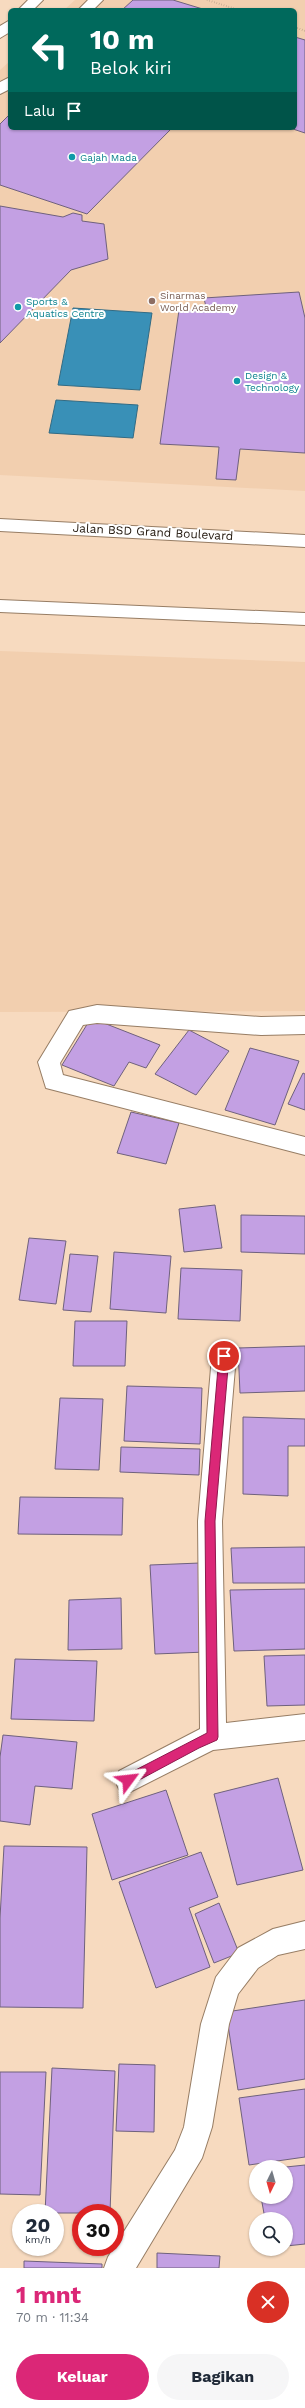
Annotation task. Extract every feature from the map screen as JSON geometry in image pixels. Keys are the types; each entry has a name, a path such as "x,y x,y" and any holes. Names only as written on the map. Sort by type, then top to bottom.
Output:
{"street":[{"path":"27,8 36,0"},
{"path":"87,8 96,0"},
{"path":"0,34 8,26"},
{"path":"0,90 8,83"},
{"name":"Jalan BSD Grand Boulevard","path":"0,525 305,541"},
{"path":"0,606 305,619"},
{"path":"305,1025 261,1026 97,1014 76,1017 49,1062 54,1082 305,1146"},
{"path":"213,1737 210,1521 224,1356"},
{"path":"128,1780 195,1744 213,1737 305,1727"},
{"path":"119,2268 187,2158 198,2127 215,2024 226,1987 248,1958 273,1943 305,1935"}],"path":[{"path":"207,0 233,8"}],"shaded area":[{"name":"Sinarmas World Academy","path":"75,0 305,0 305,491 0,475 0,70 8,63 8,130 297,130 297,8 66,8"},
{"path":"0,651 305,662 305,1011 0,1012"}],"water":[{"path":"73,308 152,313 140,390 58,385"},
{"path":"56,400 138,405 133,438 49,433"}],"building":[{"path":"133,0 173,0 199,8 124,8"},
{"path":"297,38 305,40 305,133 296,130"},
{"name":"Gajah Mada","path":"8,116 8,130 170,130 87,214 0,185 0,124"},
{"name":"Sports & Aquatics Centre","path":"0,206 63,217 73,213 82,215 82,221 104,224 108,259 71,270 0,343"},
{"name":"Design & Technology","path":"299,292 305,318 305,453 240,449 236,480 216,479 219,447 160,444 179,310 207,312 204,298"},
{"path":"91,1018 160,1045 146,1068 129,1062 114,1086 62,1065"},
{"path":"189,1030 229,1051 196,1095 155,1074"},
{"path":"250,1048 299,1061 275,1125 225,1110"},
{"path":"303,1073 305,1074 305,1110 288,1104"},
{"path":"131,1112 179,1123 166,1164 117,1153"},
{"path":"215,1205 222,1248 184,1252 179,1209"},
{"path":"241,1215 305,1216 305,1254 241,1252"},
{"path":"29,1238 66,1241 56,1304 19,1300"},
{"path":"114,1252 171,1256 166,1313 110,1309"},
{"path":"70,1254 98,1256 91,1312 63,1310"},
{"path":"181,1268 242,1270 240,1321 178,1319"},
{"path":"75,1321 127,1321 125,1366 73,1366"},
{"path":"305,1346 305,1391 240,1393 238,1348"},
{"path":"127,1386 202,1388 200,1444 124,1441"},
{"path":"60,1398 103,1399 99,1470 55,1469"},
{"path":"243,1417 305,1419 305,1446 288,1446 288,1496 243,1494"},
{"path":"121,1447 200,1449 199,1475 120,1472"},
{"path":"20,1497 123,1498 122,1535 18,1534"},
{"path":"305,1547 305,1583 233,1583 231,1548"},
{"path":"200,1563 206,1652 155,1654 150,1565"},
{"path":"305,1589 305,1649 234,1651 230,1590"},
{"path":"121,1598 122,1649 68,1650 69,1600"},
{"path":"305,1655 305,1705 267,1706 264,1656"},
{"path":"15,1659 97,1661 94,1721 11,1719"},
{"path":"3,1735 77,1742 72,1789 35,1786 30,1825 0,1821 0,1757"},
{"path":"278,1778 303,1870 237,1885 214,1794"},
{"path":"166,1790 188,1855 112,1880 92,1814"},
{"path":"4,1846 87,1847 83,2008 0,2007 0,1918"},
{"path":"201,1852 218,1897 189,1908 210,1967 156,1988 119,1882"},
{"path":"219,1903 239,1953 214,1963 195,1914"},
{"path":"305,2000 305,2079 238,2090 226,2012"},
{"path":"119,2064 155,2065 154,2132 116,2131"},
{"path":"52,2068 115,2071 110,2204 72,2204 72,2213 64,2213 64,2204 45,2204"},
{"path":"0,2072 46,2072 40,2195 0,2194"},
{"path":"305,2089 305,2157 284,2160 249,2160 249,2165 239,2098"},
{"path":"305,2165 305,2244 293,2245 293,2212 264,2212 262,2204 293,2204 293,2166"},
{"path":"157,2253 220,2256 219,2268 157,2268"},
{"path":"24,2261 102,2264 102,2268 24,2268"}],"place":[{"name":"Gajah Mada","path":"72,157"},
{"name":"Sinarmas World Academy","path":"152,301"},
{"name":"Sports & Aquatics Centre","path":"18,307"},
{"name":"Design & Technology","path":"237,381"}],"route":[{"path":"128,1780 195,1744 213,1737 210,1521 224,1356"}]}
